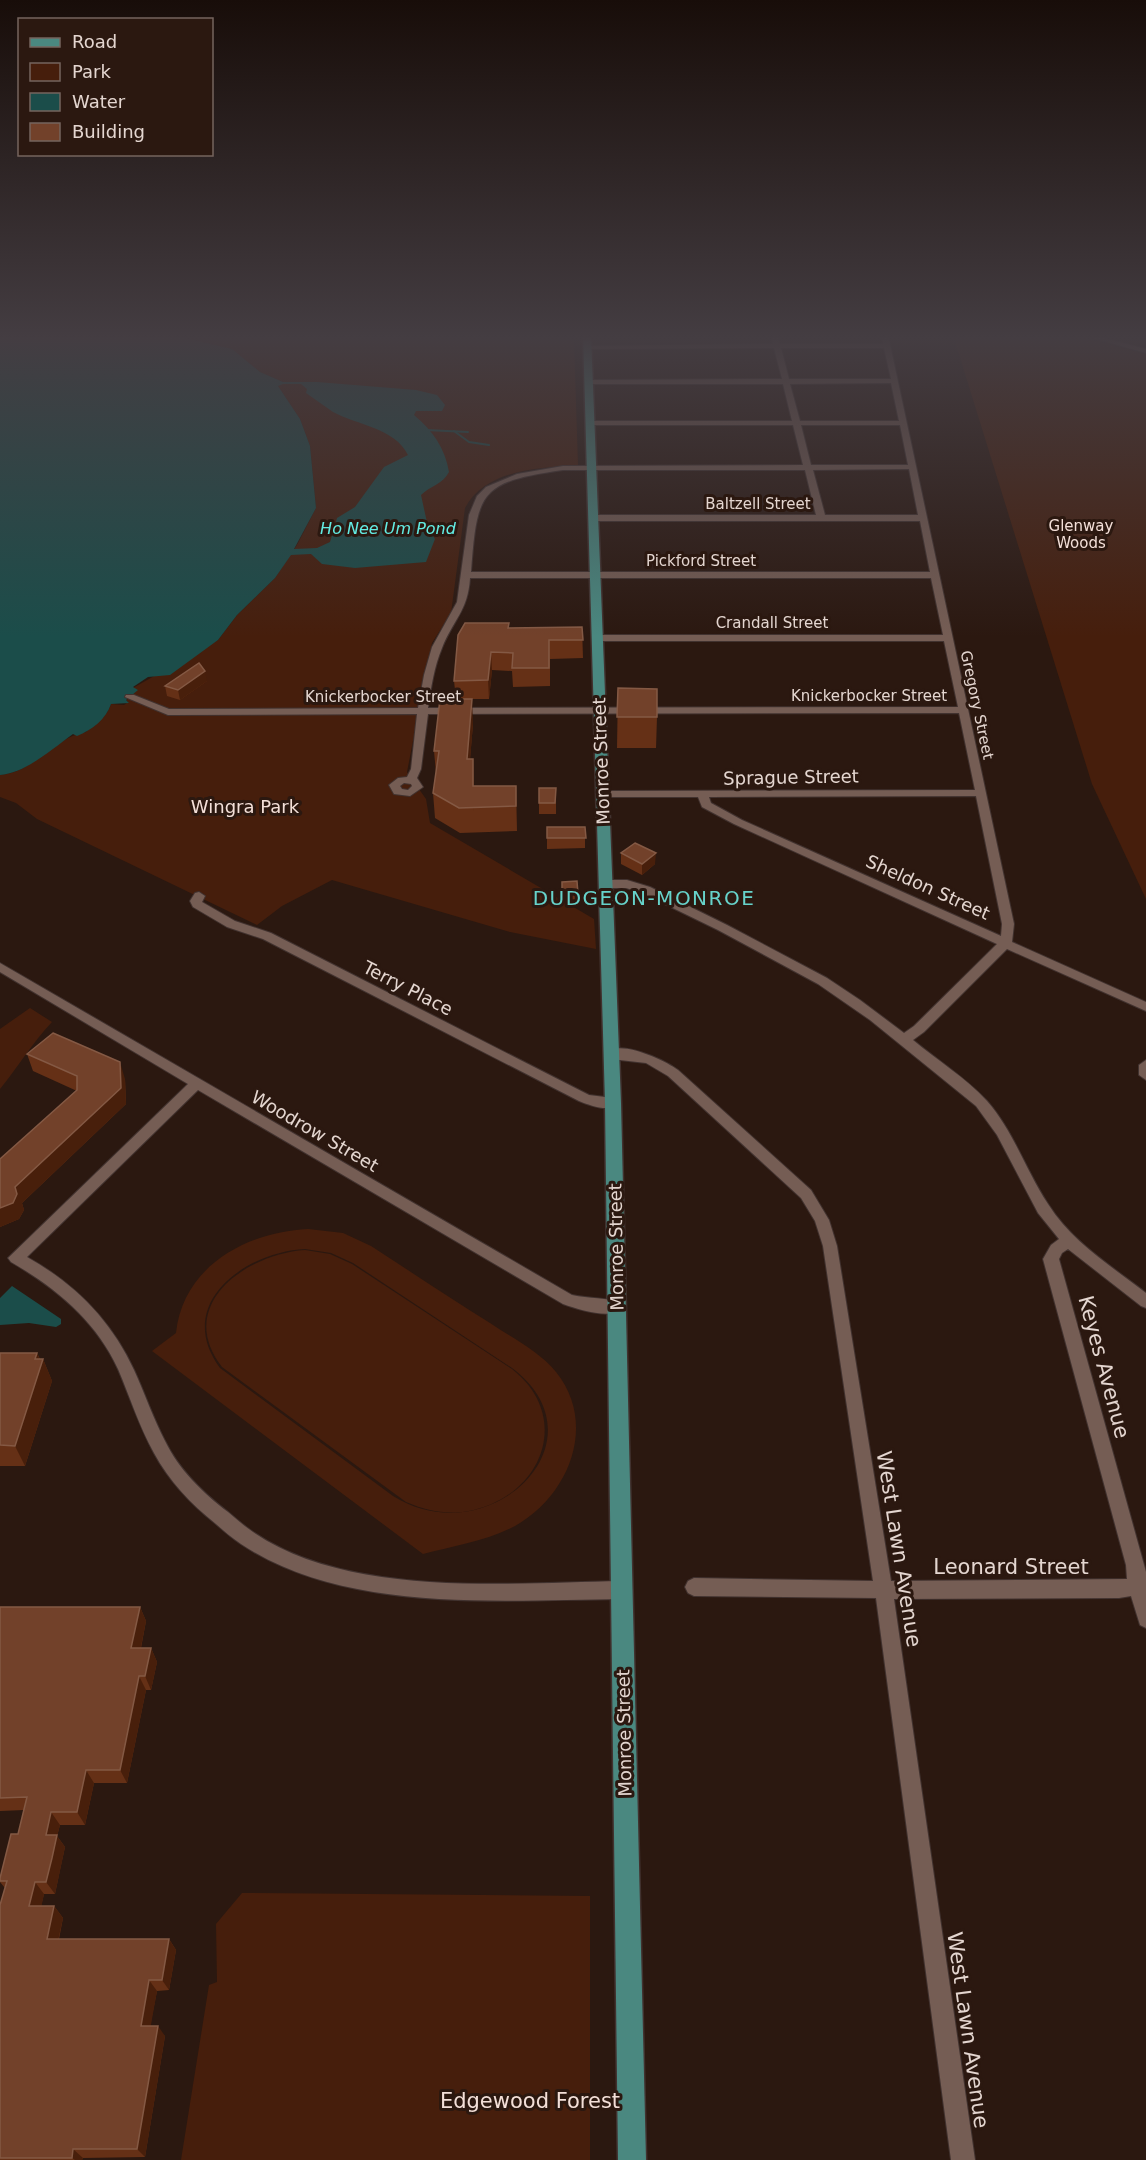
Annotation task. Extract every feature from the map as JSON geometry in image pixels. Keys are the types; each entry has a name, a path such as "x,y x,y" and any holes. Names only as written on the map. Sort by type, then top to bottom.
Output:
{"main road":[{"name":"Monroe Street","path":"591,436 613,1103 632,2160"}],"street":[{"path":"799,436 821,518"},
{"name":"Gregory Street","path":"906,436 1008,924 1006,942"},
{"path":"411,780 416,769 430,669 438,645 460,610 474,510 483,494 503,481 563,468 913,467"},
{"name":"Baltzell Street","path":"593,518 924,518"},
{"name":"Pickford Street","path":"466,575 936,574"},
{"name":"Crandall Street","path":"597,638 947,638"},
{"name":"Knickerbocker Street","path":"130,697 168,712 963,710"},
{"name":"Sprague Street","path":"603,794 980,793"},
{"name":"Sheldon Street","path":"703,795 706,805 728,817 1146,1007"},
{"path":"606,885 627,884 646,890 755,944 847,997 904,1040 960,1084 995,1120 1053,1223 1069,1240 1146,1302"},
{"name":"Terry Place","path":"199,896 197,904 231,924 267,936 584,1098 594,1102 613,1103"},
{"path":"904,1040 919,1029 1006,942"},
{"name":"Woodrow Street","path":"0,967 568,1300 586,1305 617,1307"},
{"name":"West Lawn Avenue","path":"611,1054 648,1057 673,1073 806,1194 822,1220 830,1246 883,1590 963,2160"},
{"path":"1146,1065 1146,1075"},
{"path":"197,1083 16,1258 72,1297 103,1329 125,1367 160,1449 182,1481 220,1520 254,1543 286,1560 321,1572 380,1584 428,1589 622,1590"},
{"name":"Keyes Avenue","path":"1069,1240 1056,1249 1051,1259 1141,1583 1146,1619"},
{"name":"Leonard Street","path":"694,1587 883,1590 1119,1589 1141,1583"}],"green space":[{"name":"Wingra Park","path":"306,436 577,436 578,465 531,470 500,478 486,485 474,495 465,508 451,613 432,643 407,772 426,799 430,823 594,919 596,949 510,932 332,880 282,906 257,925 37,819 16,803 0,797 0,775 23,768 74,735 86,732 103,717 111,704 124,705 128,702 126,700 137,690 133,688 218,640 237,615 275,578 297,545 316,508 310,446"},
{"name":"Glenway Woods","path":"984,436 1146,436 1146,899 1092,784"},
{"path":"30,1008 52,1022 0,1089 0,1029"},
{"path":"308,1229 343,1233 371,1246 525,1345 549,1364 569,1392 575,1414 576,1436 572,1457 563,1478 550,1497 534,1513 515,1526 493,1536 423,1554 152,1351 176,1333 181,1309 191,1289 205,1271 222,1257 241,1246 263,1237","holes":["305,1249 331,1253 353,1263 512,1368 539,1397 548,1427 542,1456 525,1482 498,1501 466,1512 430,1511 393,1496 220,1368 208,1345 205,1323 210,1303 222,1286 239,1271 282,1252"]},
{"path":"305,1250 330,1254 352,1264 512,1369 531,1389 542,1410 545,1432 541,1453 531,1473 515,1490 494,1503 469,1511 453,1513 422,1508 406,1502 222,1367 209,1344 206,1323 212,1304 223,1287 240,1272 260,1261"},
{"name":"Edgewood Forest","path":"242,1893 590,1896 590,2160 181,2160 209,1985 217,1982 216,1924"}],"water":[{"name":"Ho Nee Um Pond","path":"0,436 306,436 310,446 316,508 294,549 317,548 330,542 337,518 355,507 384,467 408,455 402,446 389,436 434,436 445,455 449,472 421,495 428,527 435,539 426,562 355,568 322,564 311,554 291,555 275,578 237,615 218,640 170,675 148,677 133,687 138,690 126,700 129,703 111,704 102,719 88,731 77,736 73,734 29,765 0,775"},
{"path":"12,1286 61,1319 61,1324 56,1327 29,1323 0,1325 0,1298"}],"building":[{"path":"465,623 509,623 508,628 582,627 583,640 549,640 549,668 512,668 513,653 491,652 488,680 454,681 458,635"},
{"path":"199,663 205,671 178,690 165,686"},
{"path":"618,688 657,689 657,717 617,717"},
{"path":"440,699 472,699 467,759 473,759 473,786 516,786 516,806 459,808 433,793 439,751 434,751"},
{"path":"539,788 556,788 555,803 539,803"},
{"path":"547,827 585,827 586,838 547,838"},
{"path":"635,843 656,853 642,864 621,853"},
{"path":"577,881 578,894 562,894 562,882"},
{"path":"53,1033 120,1062 121,1088 15,1187 17,1194 13,1203 0,1208 0,1159 77,1090 77,1076 27,1054"},
{"path":"0,1353 37,1353 35,1359 43,1359 15,1446 0,1445"},
{"path":"0,1607 140,1607 131,1648 151,1648 145,1676 139,1676 120,1770 86,1770 77,1812 51,1812 46,1835 57,1835 52,1858 46,1882 35,1882 29,1906 54,1906 47,1939 169,1939 162,1980 149,1980 141,2026 158,2026 137,2149 73,2149 72,2158 0,2158 0,1905 7,1881 0,1881 0,1878 11,1834 18,1834 27,1797 0,1798"}],"waterway":[{"path":"461,436 469,442 489,445"}],"district":[{"name":"DUDGEON-MONROE","path":"644,898"}]}
